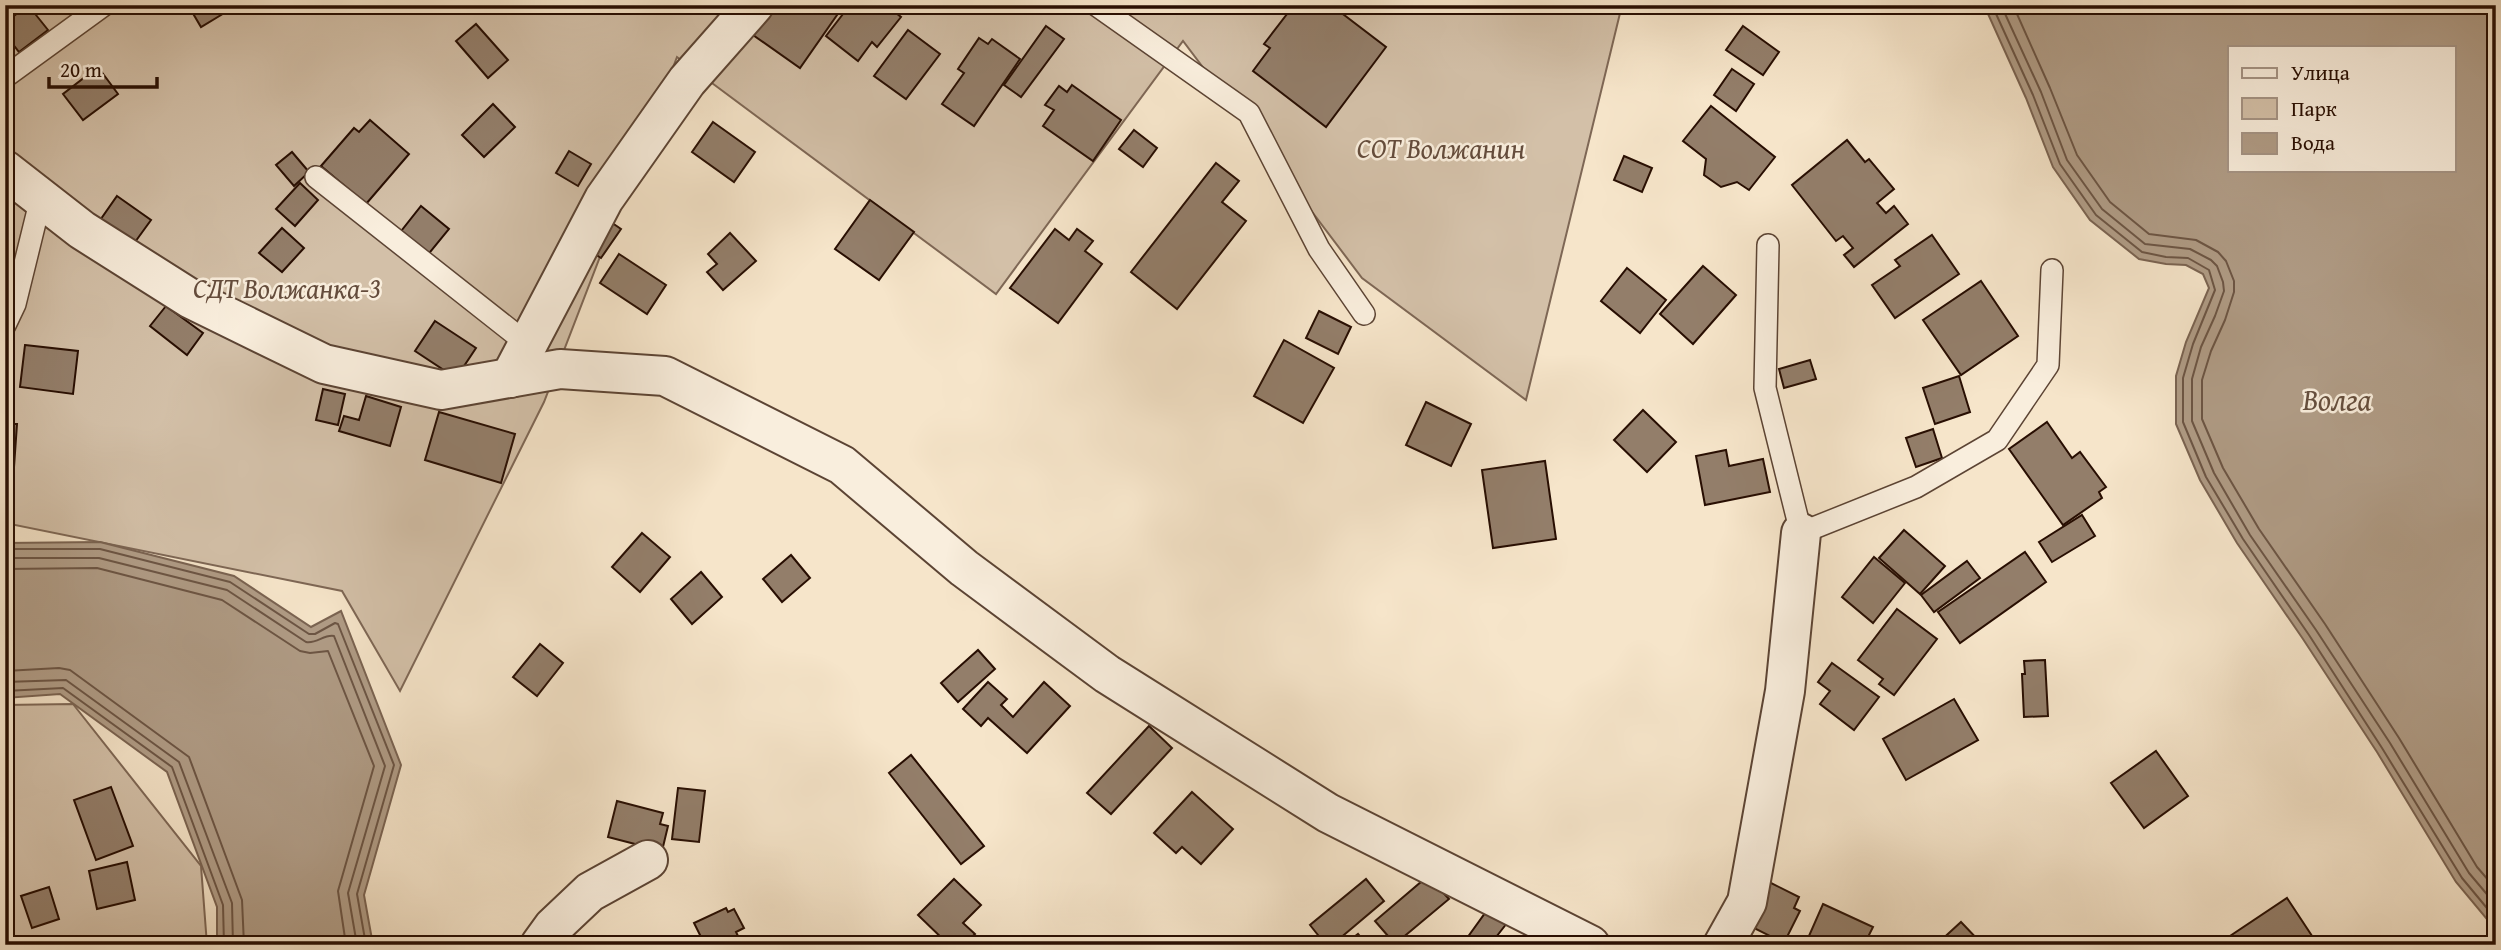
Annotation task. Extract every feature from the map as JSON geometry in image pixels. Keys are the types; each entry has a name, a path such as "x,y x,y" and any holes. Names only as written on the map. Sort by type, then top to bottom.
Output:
{"street":[{"path":"510,378 604,199 687,81 754,5"},
{"path":"5,170 82,230 191,299 324,364 441,390 560,369 665,376 842,465 964,568 1107,674 1328,813 1590,945"},
{"path":"1723,945 1747,902 1785,691 1801,533"},
{"path":"540,945 553,927 590,892 648,860"}],"lane":[{"path":"5,77 104,5"},
{"path":"1096,5 1249,113 1319,249 1364,314"},
{"path":"316,177 560,369"},
{"path":"5,325 15,304 41,198"},
{"path":"1768,244 1765,388 1801,533 1916,487 1997,440 2048,365 2052,270"}],"green space":[{"name":"СДТ Волжанка-3","path":"5,5 1622,5 1526,400 1362,278 1183,41 996,294 677,57 544,402 400,691 342,591 5,523"},
{"path":"73,704 201,866 207,945 5,945 5,705"}],"water":[{"name":"Волга","path":"1984,5 2496,5 2496,930 2456,882 2377,752 2237,543 2200,480 2176,424 2176,376 2186,342 2209,288 2203,274 2186,265 2139,259 2090,220 2053,167 2026,98"},
{"path":"100,542 234,576 311,627 341,611 401,765 364,895 373,945 217,945 217,907 167,772 60,694 5,698 5,543"}],"building":[{"path":"28,5 48,30 19,52 5,34 5,23"},
{"path":"188,5 222,5 226,12 201,27"},
{"path":"774,5 844,5 800,68 753,35"},
{"path":"850,5 886,5 901,17 877,47 872,42 858,61 826,36"},
{"path":"1294,5 1331,5 1386,47 1326,127 1253,71 1270,48 1264,44"},
{"path":"476,24 508,60 488,78 456,41"},
{"path":"1046,26 1064,39 1021,97 1004,85"},
{"path":"1743,26 1779,52 1763,75 1726,50"},
{"path":"908,30 940,54 906,99 874,76"},
{"path":"979,38 988,44 992,39 1020,59 974,126 942,104 964,73 958,69"},
{"path":"98,67 118,94 83,120 63,94"},
{"path":"1732,69 1754,84 1736,111 1714,95"},
{"path":"1072,85 1121,120 1093,161 1043,126 1054,110 1045,105 1059,86 1067,92"},
{"path":"493,104 515,127 484,157 462,135"},
{"path":"1711,106 1775,157 1749,190 1737,182 1721,187 1704,175 1706,159 1683,141"},
{"path":"370,120 409,154 366,204 321,166 354,128 359,132"},
{"path":"713,122 755,152 734,182 692,152"},
{"path":"1134,130 1157,148 1143,167 1119,149"},
{"path":"1847,140 1865,162 1869,159 1894,189 1877,203 1886,213 1894,206 1908,224 1854,267 1844,255 1853,248 1843,236 1836,241 1792,185"},
{"path":"569,151 591,164 578,186 556,173"},
{"path":"292,152 309,172 294,186 276,165"},
{"path":"1624,156 1652,168 1642,192 1614,180"},
{"path":"1216,163 1239,181 1222,202 1246,221 1177,309 1131,272"},
{"path":"300,183 318,200 295,226 276,209"},
{"path":"117,196 151,220 130,249 96,226"},
{"path":"870,200 914,232 879,280 835,249"},
{"path":"421,206 449,229 426,257 398,235"},
{"path":"605,218 621,229 601,258 585,248"},
{"path":"282,228 304,248 282,272 259,253"},
{"path":"1055,229 1069,240 1077,229 1093,241 1085,251 1102,264 1058,323 1010,288"},
{"path":"730,233 756,261 723,290 707,272 717,264 708,254"},
{"path":"1932,235 1959,274 1895,318 1872,285 1900,266 1895,260"},
{"path":"619,254 666,285 647,314 600,283"},
{"path":"1703,266 1736,295 1693,344 1660,314"},
{"path":"1627,268 1666,300 1640,333 1601,301"},
{"path":"1981,281 2018,336 1961,375 1923,320"},
{"path":"166,306 203,333 187,355 150,326"},
{"path":"1319,311 1351,327 1338,354 1306,338"},
{"path":"435,321 476,348 456,378 415,351"},
{"path":"1284,340 1334,368 1303,423 1254,396"},
{"path":"25,345 78,351 73,394 20,387"},
{"path":"1810,360 1816,379 1784,388 1779,369"},
{"path":"1959,376 1970,412 1935,424 1923,388"},
{"path":"323,389 345,394 338,425 316,420"},
{"path":"366,396 401,407 390,446 339,431 344,416 359,420"},
{"path":"1426,402 1471,424 1451,466 1406,445"},
{"path":"1643,410 1676,442 1647,472 1614,440"},
{"path":"439,412 515,434 501,483 425,460"},
{"path":"2047,422 2072,458 2080,452 2106,487 2099,492 2102,498 2063,525 2009,449"},
{"path":"5,424 17,424 14,467 5,467"},
{"path":"1933,429 1942,458 1916,467 1906,438"},
{"path":"1726,450 1729,466 1763,459 1770,492 1705,505 1696,456"},
{"path":"1545,461 1556,539 1493,548 1482,470"},
{"path":"2082,515 2095,536 2052,562 2039,542"},
{"path":"1904,530 1945,566 1920,594 1879,558"},
{"path":"642,533 670,557 640,592 612,567"},
{"path":"2025,552 2046,582 1960,643 1938,612"},
{"path":"791,555 810,578 782,602 763,579"},
{"path":"1874,557 1905,583 1873,623 1842,597"},
{"path":"1967,561 1980,578 1934,612 1921,595"},
{"path":"701,572 722,597 692,624 671,599"},
{"path":"1897,609 1937,639 1894,695 1879,684 1883,679 1858,660"},
{"path":"540,644 563,663 537,696 513,677"},
{"path":"978,650 995,669 958,702 941,683"},
{"path":"2045,660 2048,716 2024,717 2024,661"},
{"path":"1832,663 1879,697 1854,730 1820,704 1830,691 1818,682"},
{"path":"988,682 1007,699 1001,705 1013,717 1044,682 1070,706 1027,753 988,718 981,726 963,709"},
{"path":"1954,699 1978,740 1906,780 1883,739"},
{"path":"1149,726 1172,748 1111,814 1087,793"},
{"path":"2156,751 2188,796 2144,828 2111,783"},
{"path":"911,755 984,846 961,864 889,773"},
{"path":"111,787 133,846 96,860 74,800"},
{"path":"678,788 705,791 699,842 672,839"},
{"path":"1192,792 1233,829 1201,864 1182,847 1176,853 1154,833"},
{"path":"617,801 663,813 660,824 668,826 662,851 608,837"},
{"path":"127,862 135,900 97,909 89,871"},
{"path":"1428,876 1449,899 1395,944 1375,921"},
{"path":"954,879 981,905 963,923 975,934 964,945 949,945 918,915"},
{"path":"1366,879 1384,901 1332,945 1326,945 1310,925"},
{"path":"1767,881 1799,897 1794,908 1800,911 1784,943 1746,924"},
{"path":"49,887 59,919 32,928 21,896"},
{"path":"2287,898 2318,945 2236,945 2230,936"},
{"path":"1823,904 1873,927 1864,945 1805,945"},
{"path":"726,908 728,912 734,909 744,928 736,932 739,938 727,945 705,945 694,923"},
{"path":"1488,909 1507,923 1493,941 1498,945 1462,945"},
{"path":"1961,922 1980,942 1986,937 1994,945 1938,943"},
{"path":"1358,934 1367,945 1344,945"}],"park label":[{"name":"СОТ Волжанин","path":"1441,147"}]}
